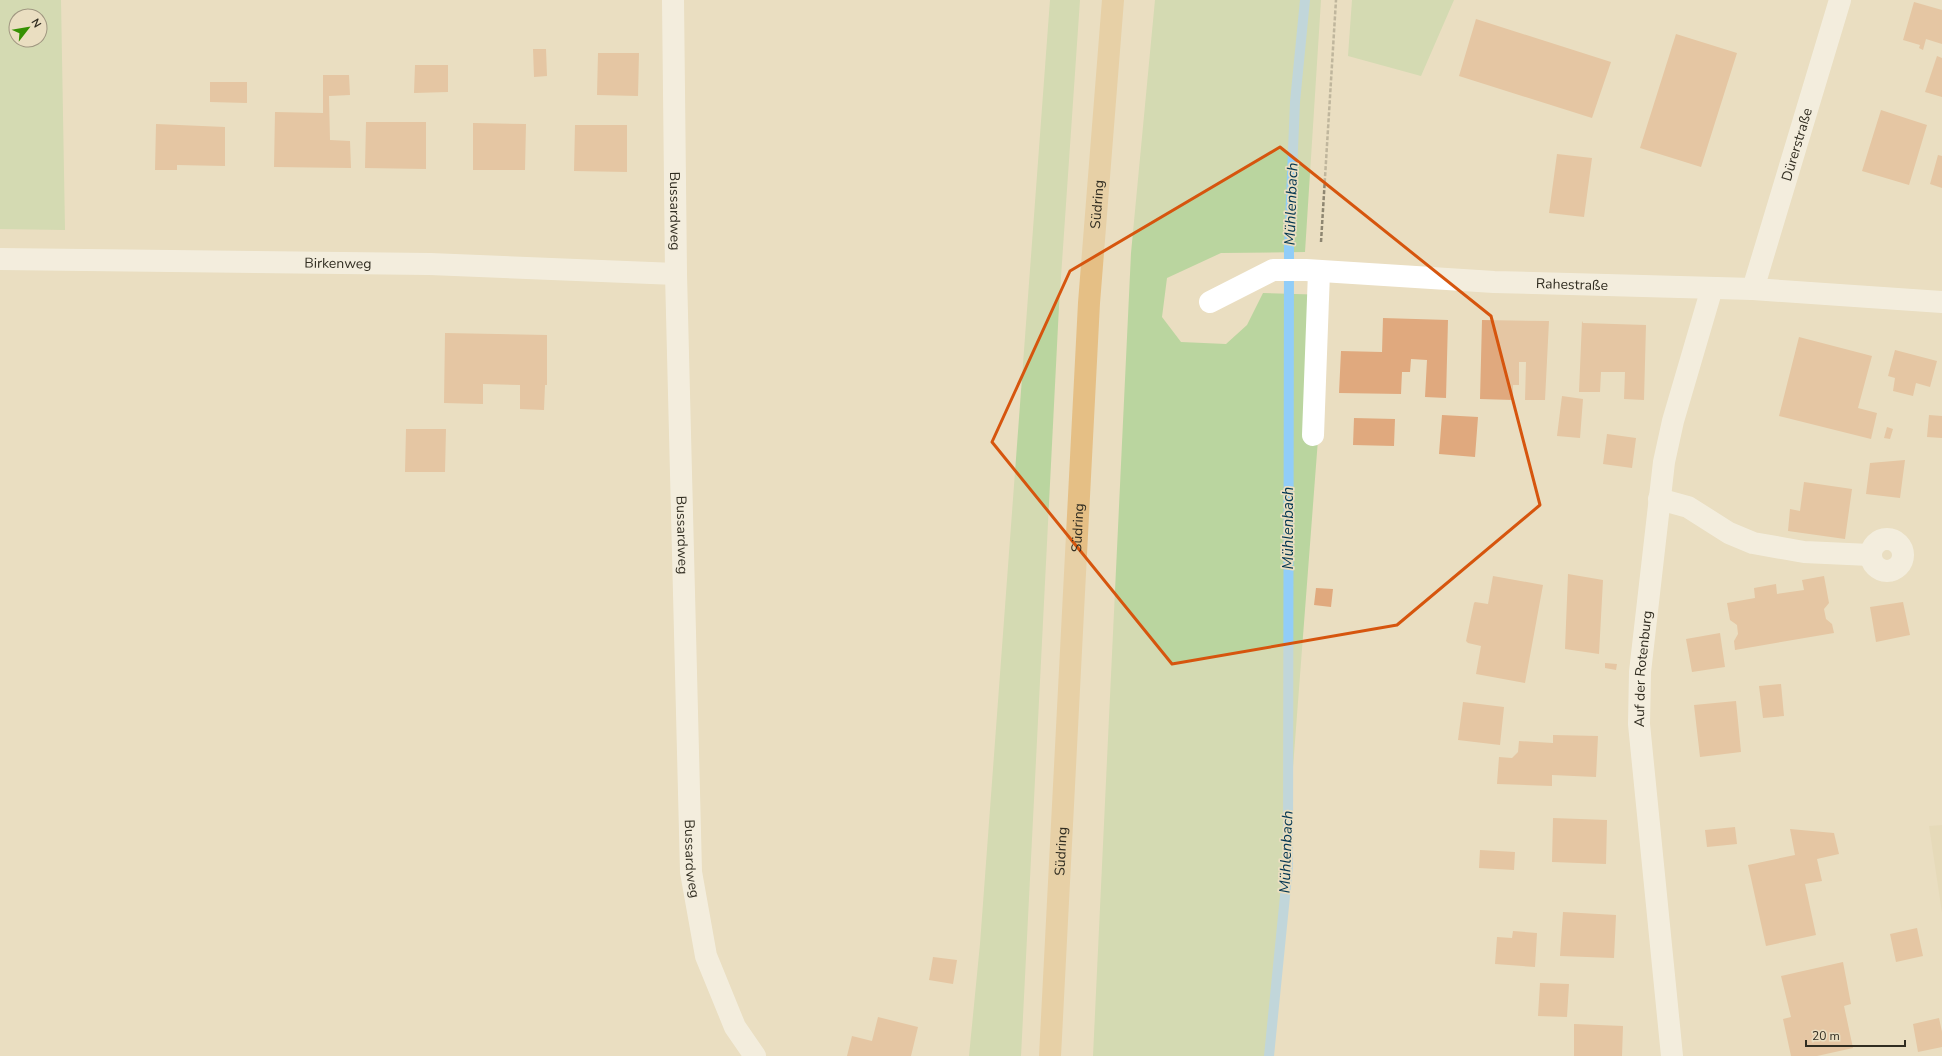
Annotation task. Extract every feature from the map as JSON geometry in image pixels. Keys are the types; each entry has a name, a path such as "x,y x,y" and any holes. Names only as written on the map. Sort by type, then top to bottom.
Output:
{"main road":[{"name":"Südring","path":"1050,1056 1089,311 1113,0"}],"street":[{"name":"Bussardweg","path":"673,0 676,274 691,872 706,956 735,1027 755,1056"},
{"name":"Dürerstraße","path":"1753,289 1840,0"},
{"name":"Birkenweg","path":"0,259 430,264 676,274"},
{"name":"Rahestraße","path":"1210,302 1273,270 1494,282 1753,289 1942,302"},
{"path":"1312,271 1313,435"},
{"name":"Auf der Rotenburg","path":"1672,1056 1639,724 1640,672 1664,462 1672,428 1712,288"},
{"path":"1659,500 1688,507 1729,533 1753,543 1804,552 1870,555"}],"path":[{"path":"1312,271 1336,0"}],"highlighted area":[{"path":"1280,147 1491,316 1540,505 1397,625 1172,664 992,442 1070,271"}],"shaded area":[{"path":"1942,825 1942,913 1929,826"}],"green space":[{"path":"0,0 61,0 65,230 0,229"},
{"path":"1050,0 1080,0 1059,306 1021,1056 969,1056 980,944"},
{"path":"1155,0 1321,0 1305,252 1221,253 1167,278 1162,317 1181,342 1226,344 1247,325 1263,293 1329,295 1271,1056 1093,1056 1131,253"},
{"path":"1352,0 1454,0 1421,76 1348,56"}],"building":[{"path":"1914,2 1942,10 1942,44 1926,39 1923,50 1919,48 1920,45 1903,40"},
{"path":"1476,19 1611,62 1592,118 1459,76"},
{"path":"1676,34 1737,53 1701,167 1640,148"},
{"path":"533,49 546,49 547,76 534,77"},
{"path":"598,53 639,53 638,96 597,95"},
{"path":"1937,56 1942,58 1942,97 1925,92"},
{"path":"415,65 448,65 448,92 414,93"},
{"path":"323,75 349,75 350,95 329,96 330,140 350,141 351,168 274,167 275,112 323,113"},
{"path":"210,82 247,82 247,103 210,102"},
{"path":"1881,110 1927,125 1909,185 1862,171"},
{"path":"366,122 426,122 426,169 365,168"},
{"path":"473,123 526,124 525,170 473,170"},
{"path":"156,124 225,127 225,166 177,165 177,170 155,170"},
{"path":"575,125 627,125 627,172 574,171"},
{"path":"1557,154 1592,158 1584,217 1549,213"},
{"path":"1938,155 1942,156 1942,188 1930,184"},
{"path":"1383,318 1448,320 1446,398 1425,397 1427,360 1411,359 1410,372 1402,372 1401,394 1339,393 1341,351 1382,352"},
{"path":"1482,320 1549,321 1545,400 1525,400 1526,362 1519,362 1519,385 1513,385 1513,400 1480,399"},
{"path":"1582,321 1583,323 1646,325 1644,400 1624,399 1625,372 1601,372 1600,392 1579,392"},
{"path":"445,333 547,335 547,385 545,385 544,410 520,409 520,385 483,384 483,404 444,403"},
{"path":"1799,337 1872,356 1858,408 1877,413 1871,439 1779,416"},
{"path":"1895,350 1937,361 1930,387 1916,383 1913,396 1893,391 1895,378 1888,376"},
{"path":"1562,396 1583,399 1580,438 1557,436"},
{"path":"1442,415 1478,417 1475,457 1439,454"},
{"path":"1929,415 1942,416 1942,438 1927,437"},
{"path":"1354,418 1395,419 1394,446 1353,445"},
{"path":"1887,427 1893,429 1890,439 1884,438"},
{"path":"406,429 446,429 445,472 405,472"},
{"path":"1607,434 1636,438 1632,468 1603,464"},
{"path":"1905,460 1900,498 1866,494 1870,463"},
{"path":"1804,482 1852,489 1845,539 1788,531 1790,509 1800,511"},
{"path":"1568,574 1603,580 1599,654 1565,649"},
{"path":"1493,576 1543,585 1525,683 1476,674 1481,646 1468,643 1466,641 1474,603 1488,604"},
{"path":"1824,576 1829,603 1824,609 1826,619 1832,624 1834,633 1735,650 1734,641 1738,634 1737,625 1730,620 1727,603 1755,598 1754,588 1776,584 1777,594 1804,590 1802,580"},
{"path":"1316,588 1333,589 1331,607 1314,605"},
{"path":"1903,602 1910,635 1876,642 1870,607"},
{"path":"1720,633 1725,667 1692,672 1686,639"},
{"path":"1605,663 1617,664 1616,670 1605,668"},
{"path":"1781,684 1784,716 1763,718 1759,686"},
{"path":"1736,701 1741,752 1700,757 1694,705"},
{"path":"1463,702 1504,707 1500,745 1458,740"},
{"path":"1553,735 1598,736 1596,777 1552,775 1552,786 1497,784 1499,757 1512,758 1518,752 1519,741 1553,743"},
{"path":"1553,818 1607,820 1606,864 1552,862"},
{"path":"1735,827 1737,844 1707,847 1705,830"},
{"path":"1790,829 1834,833 1839,854 1817,859 1822,881 1805,884 1816,935 1766,946 1748,865 1795,855"},
{"path":"1480,850 1515,852 1514,870 1479,868"},
{"path":"1563,912 1616,915 1614,958 1560,956"},
{"path":"1917,928 1923,956 1896,962 1890,934"},
{"path":"1513,931 1537,933 1535,967 1495,964 1497,937 1512,938"},
{"path":"933,957 957,960 953,984 929,980"},
{"path":"1843,962 1851,1004 1844,1006 1853,1048 1817,1056 1791,1056 1783,1019 1791,1017 1781,976"},
{"path":"1540,983 1569,984 1567,1017 1538,1016"},
{"path":"878,1017 918,1027 911,1056 847,1056 852,1036 872,1041"},
{"path":"1939,1018 1942,1032 1942,1047 1918,1052 1913,1024"},
{"path":"1574,1024 1623,1026 1622,1056 1574,1056"}],"waterway":[{"name":"Mühlenbach","path":"1269,1056 1288,866 1289,246 1295,102 1305,0"}]}
